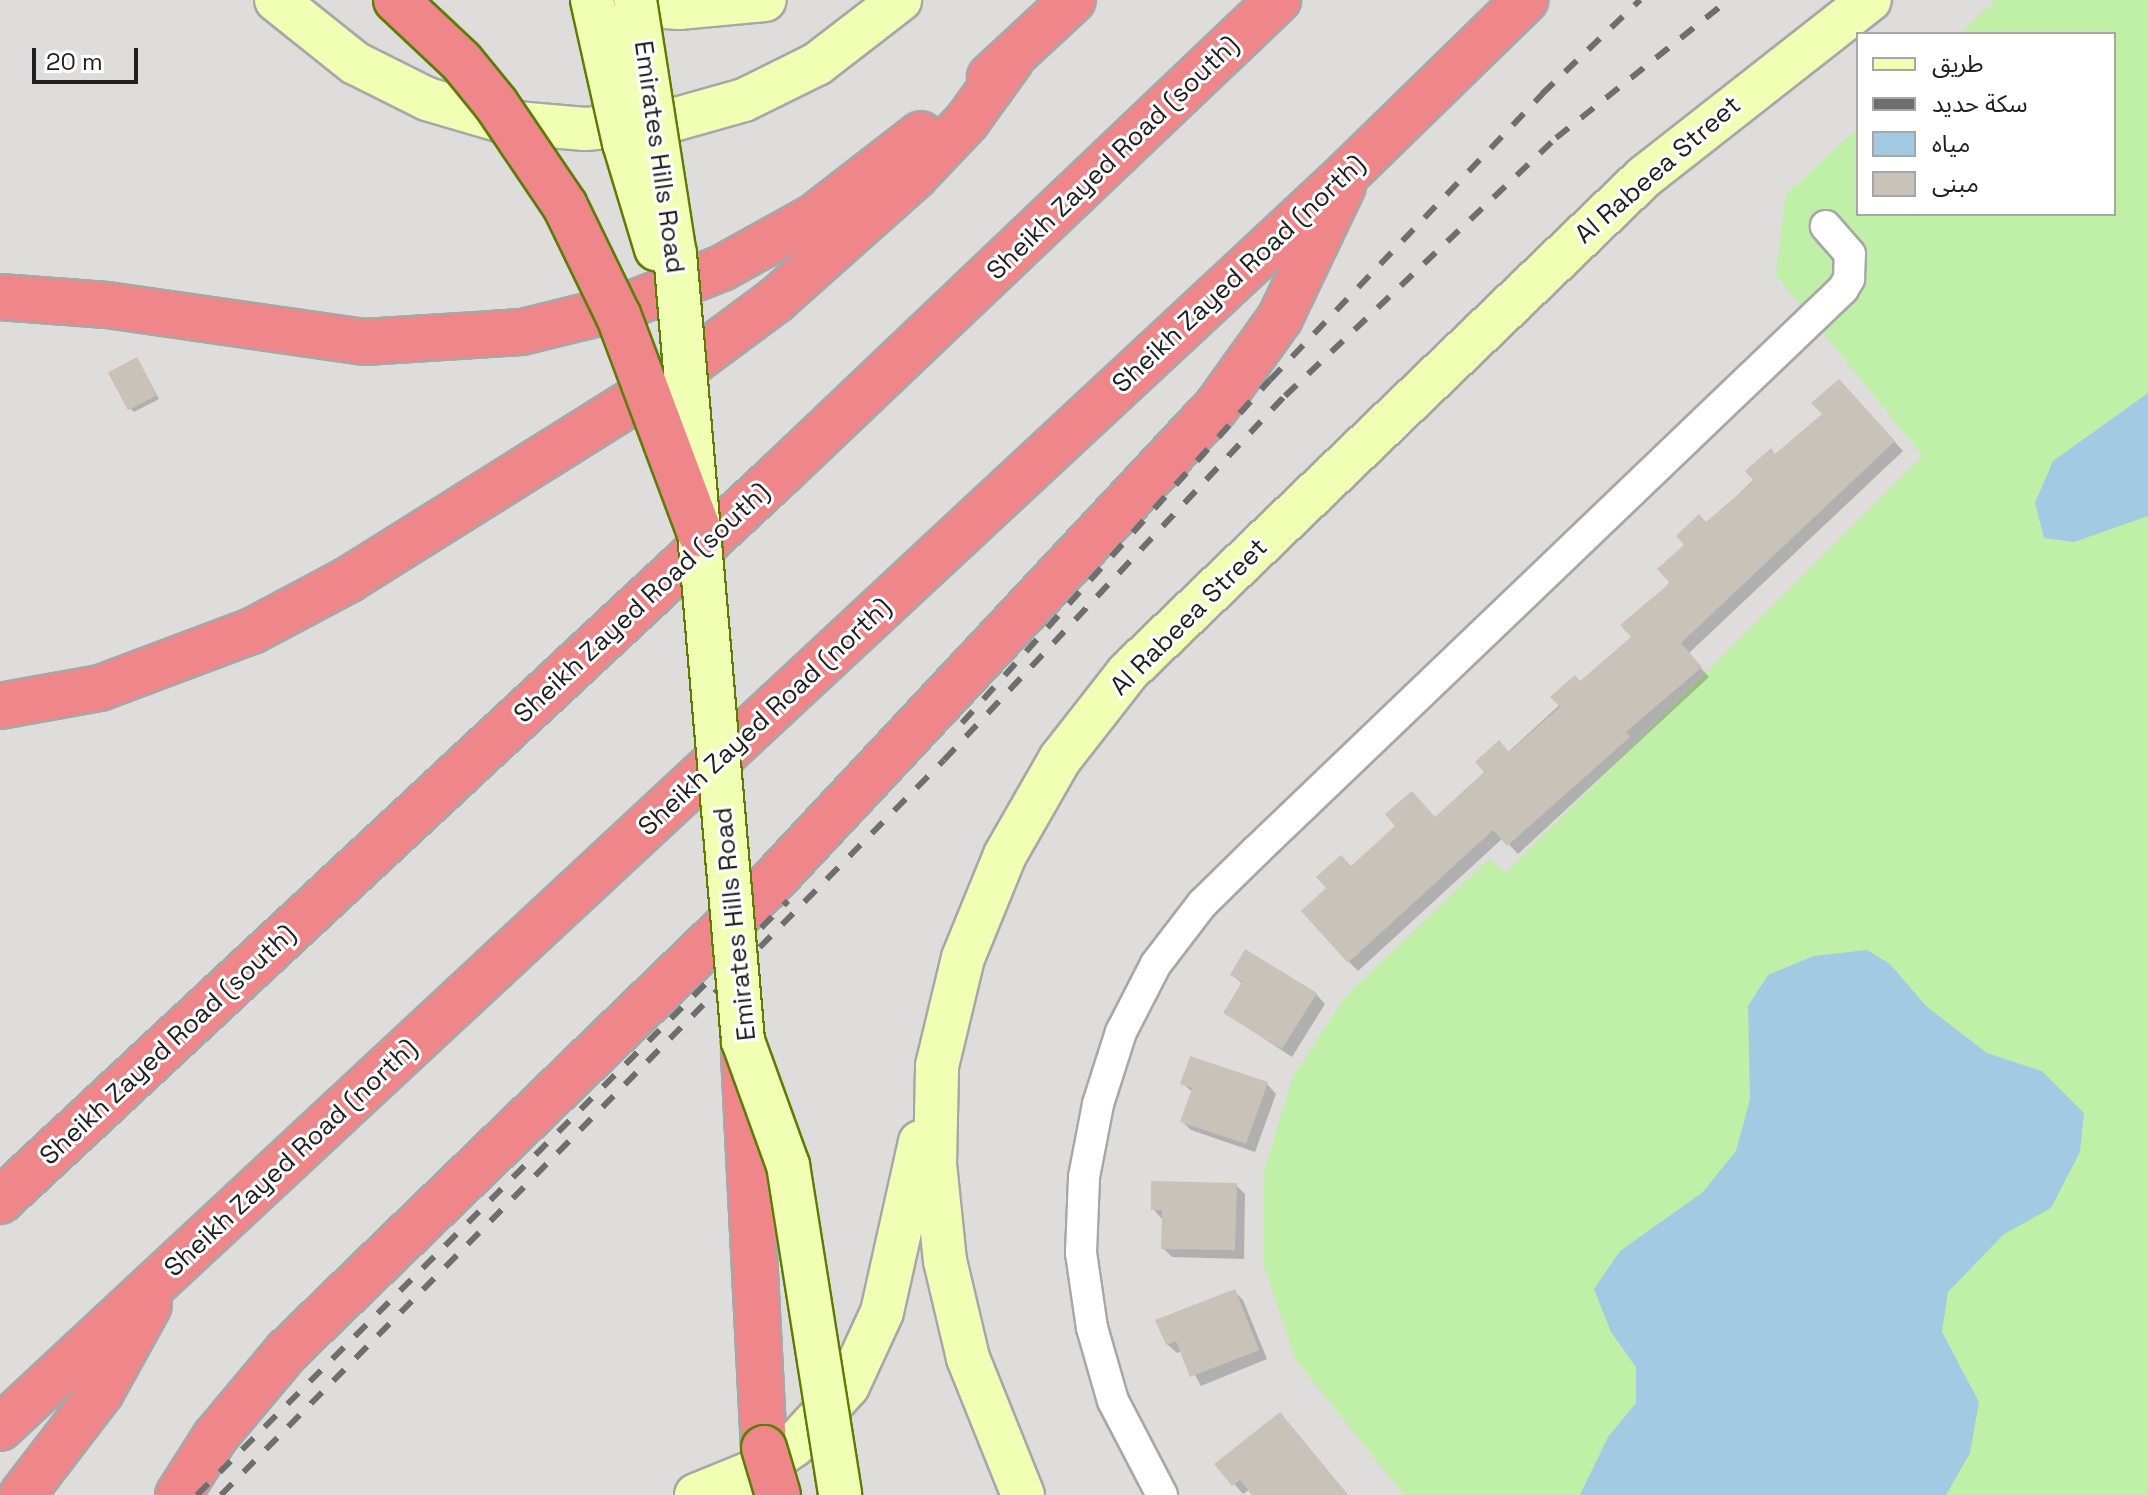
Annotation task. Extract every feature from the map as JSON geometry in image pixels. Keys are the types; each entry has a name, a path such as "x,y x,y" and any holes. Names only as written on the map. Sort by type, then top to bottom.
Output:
{"highway":[{"path":"396,0 461,61 496,104 565,206 619,317 700,534"},
{"path":"0,297 107,305 364,342 469,339 573,322 674,290 770,244 857,185 1011,60 1073,0"},
{"name":"Sheikh Zayed Road (south)","path":"0,1201 769,485 1278,0"},
{"name":"Sheikh Zayed Road (north)","path":"0,1428 1348,173 1525,0"},
{"path":"0,706 100,688 264,625 348,580 679,372 776,300 915,176 967,121 1011,60"},
{"path":"178,1495 215,1437 287,1351 712,943 1217,406 1286,307 1348,173"},
{"path":"743,1041 764,1448 778,1495"},
{"path":"22,1495 101,1392 160,1281"}],"main road":[{"path":"276,0 355,63 427,99 505,122 585,129 666,122 744,100 817,64 900,0"},
{"path":"585,0 679,8 765,0"},
{"path":"592,0 624,143 679,314"},
{"name":"Emirates Hills Road","path":"635,0 666,174 743,1041 788,1165 840,1495"},
{"name":"Al Rabeea Street","path":"1023,1495 968,1358 945,1261 935,1164 937,1066 963,958 1005,855 1060,759 1128,672 1644,177 1870,0"},
{"path":"696,1495 760,1469 793,1446 848,1386 882,1312 937,1066"},
{"path":"756,1495 764,1448"}],"street":[{"path":"1162,1495 1113,1401 1092,1328 1081,1253 1084,1177 1098,1104 1121,1032 1156,964 1202,904 1245,861 1843,289 1849,279 1850,254 1826,226"}],"shaded area":[{"path":"0,0 2148,0 2148,1495 0,1495"}],"green space":[{"path":"1996,0 2148,0 2148,1495 1404,1495 1296,1360 1264,1266 1264,1172 1292,1078 1345,997 1489,859 1506,873 1923,456 1776,275 1786,194 1856,130 1856,216 2116,216 2116,32 1961,32"}],"water":[{"path":"2148,393 2148,516 2074,542 2044,538 2035,503 2053,461"},
{"path":"1867,950 1890,964 1926,1006 1987,1053 2042,1071 2084,1113 2080,1152 2051,1208 2004,1234 1948,1292 1942,1332 1979,1402 1970,1453 1946,1495 1580,1495 1608,1437 1636,1403 1636,1367 1611,1332 1594,1289 1620,1251 1703,1192 1736,1151 1750,1099 1748,1006 1768,975 1814,956"}],"building":[{"path":"137,357 157,395 128,410 108,372"},
{"path":"1839,379 1895,441 1681,643 1702,667 1626,732 1630,737 1507,846 1493,830 1348,963 1301,911 1326,888 1316,877 1341,855 1351,866 1395,826 1385,814 1412,791 1435,817 1484,772 1475,762 1499,740 1509,752 1560,707 1550,697 1575,675 1580,681 1631,637 1620,625 1670,583 1657,569 1684,545 1676,536 1699,514 1706,522 1754,481 1745,471 1771,448 1775,454 1822,414 1811,403"},
{"path":"1245,949 1317,993 1282,1049 1223,1013 1242,982 1230,975"},
{"path":"1190,1056 1268,1082 1246,1144 1180,1122 1192,1088 1180,1084"},
{"path":"1151,1181 1237,1183 1235,1250 1161,1249 1162,1210 1151,1210"},
{"path":"1235,1289 1259,1350 1190,1377 1176,1341 1166,1345 1155,1320"},
{"path":"1280,1412 1348,1495 1252,1495 1240,1480 1232,1486 1214,1464"}],"railway":[{"path":"962,723 1270,380 1542,94 1640,0"},
{"path":"221,1495 944,760 1285,396 1556,138 1728,0"},
{"path":"197,1495 788,901"}]}
